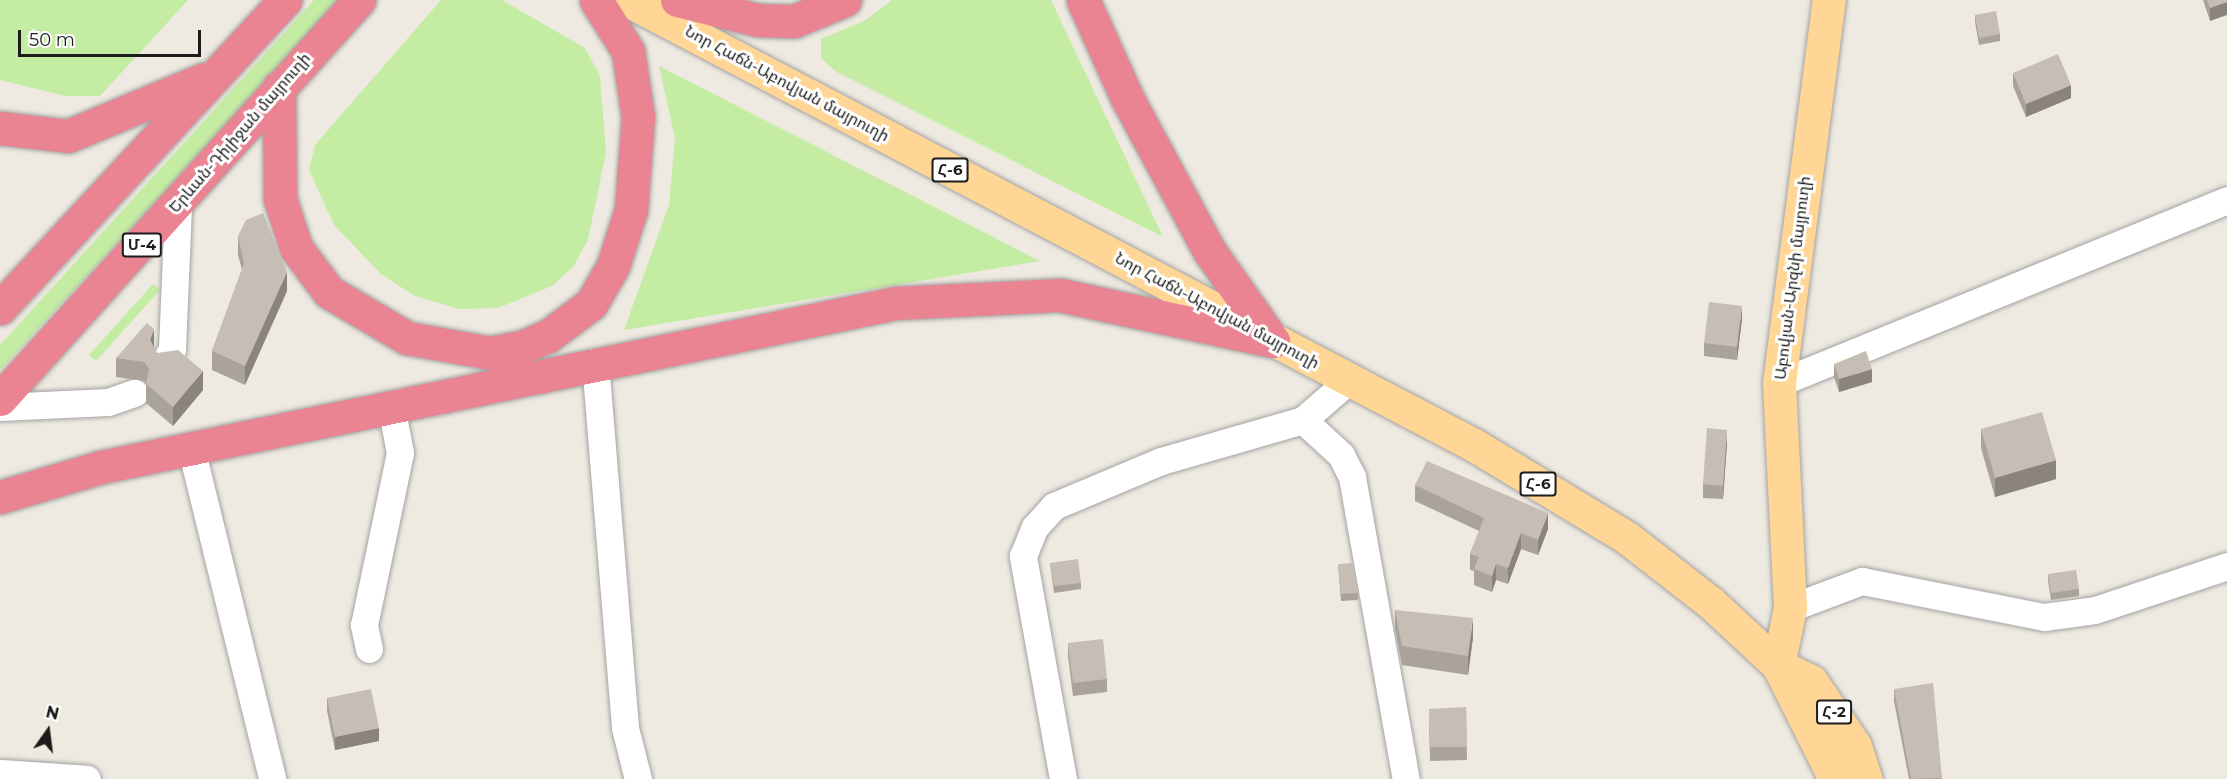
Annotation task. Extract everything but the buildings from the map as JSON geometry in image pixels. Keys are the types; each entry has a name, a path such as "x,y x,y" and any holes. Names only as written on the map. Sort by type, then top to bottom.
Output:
{"highway":[{"path":"0,308 285,0"},
{"name":"Երևան-Դիլիջան մայրուղի","path":"0,399 178,206 279,87 359,0"},
{"path":"279,87 280,199 296,248 329,292 407,338 480,352 522,347 556,331 591,304 613,266 631,210 639,117 630,62 596,0"},
{"path":"677,0 757,20 794,21 845,0"},
{"path":"1083,0 1127,98 1210,252 1273,341"},
{"path":"0,128 68,136 220,72"},
{"path":"0,497 191,448 595,362 896,303 1060,295 1273,341"}],"main road":[{"name":"Նոր Հաճն-Աբովյան մայրուղի","path":"627,0 1474,445 1626,537 1711,603 1778,664"},
{"name":"Աբովյան-Արզնի մայրուղի","path":"1778,664 1790,608 1779,383 1829,0"},
{"name":"Հ-2","path":"1778,664 1835,779"},
{"name":"Հ-2","path":"1778,664 1811,681 1855,747 1866,779"}],"street":[{"path":"1779,383 2227,200"},
{"path":"166,359 172,350 178,206"},
{"path":"595,362 625,728 638,779"},
{"path":"1063,779 1023,556 1035,527 1054,506 1161,461 1303,420 1349,381"},
{"path":"0,407 108,402 134,393"},
{"path":"369,649 364,625 400,453 391,406"},
{"path":"1303,420 1341,455 1352,477 1406,779"},
{"path":"191,448 272,779"},
{"path":"1790,608 1862,581 2044,617 2095,610 2227,566"},
{"path":"0,772 87,779"}],"green space":[{"path":"0,0 188,0 100,96 66,96 0,80"},
{"path":"314,0 342,0 0,370 0,345"},
{"path":"441,0 502,0 585,48 600,76 606,152 588,240 573,267 552,286 498,308 459,309 415,296 381,274 334,225 309,170 315,145"},
{"path":"892,0 1051,0 1163,237 835,71 821,58 821,39 866,20"},
{"path":"659,66 1040,261 624,330 669,205 675,138"},
{"path":"153,284 160,290 96,361 89,355"}]}
